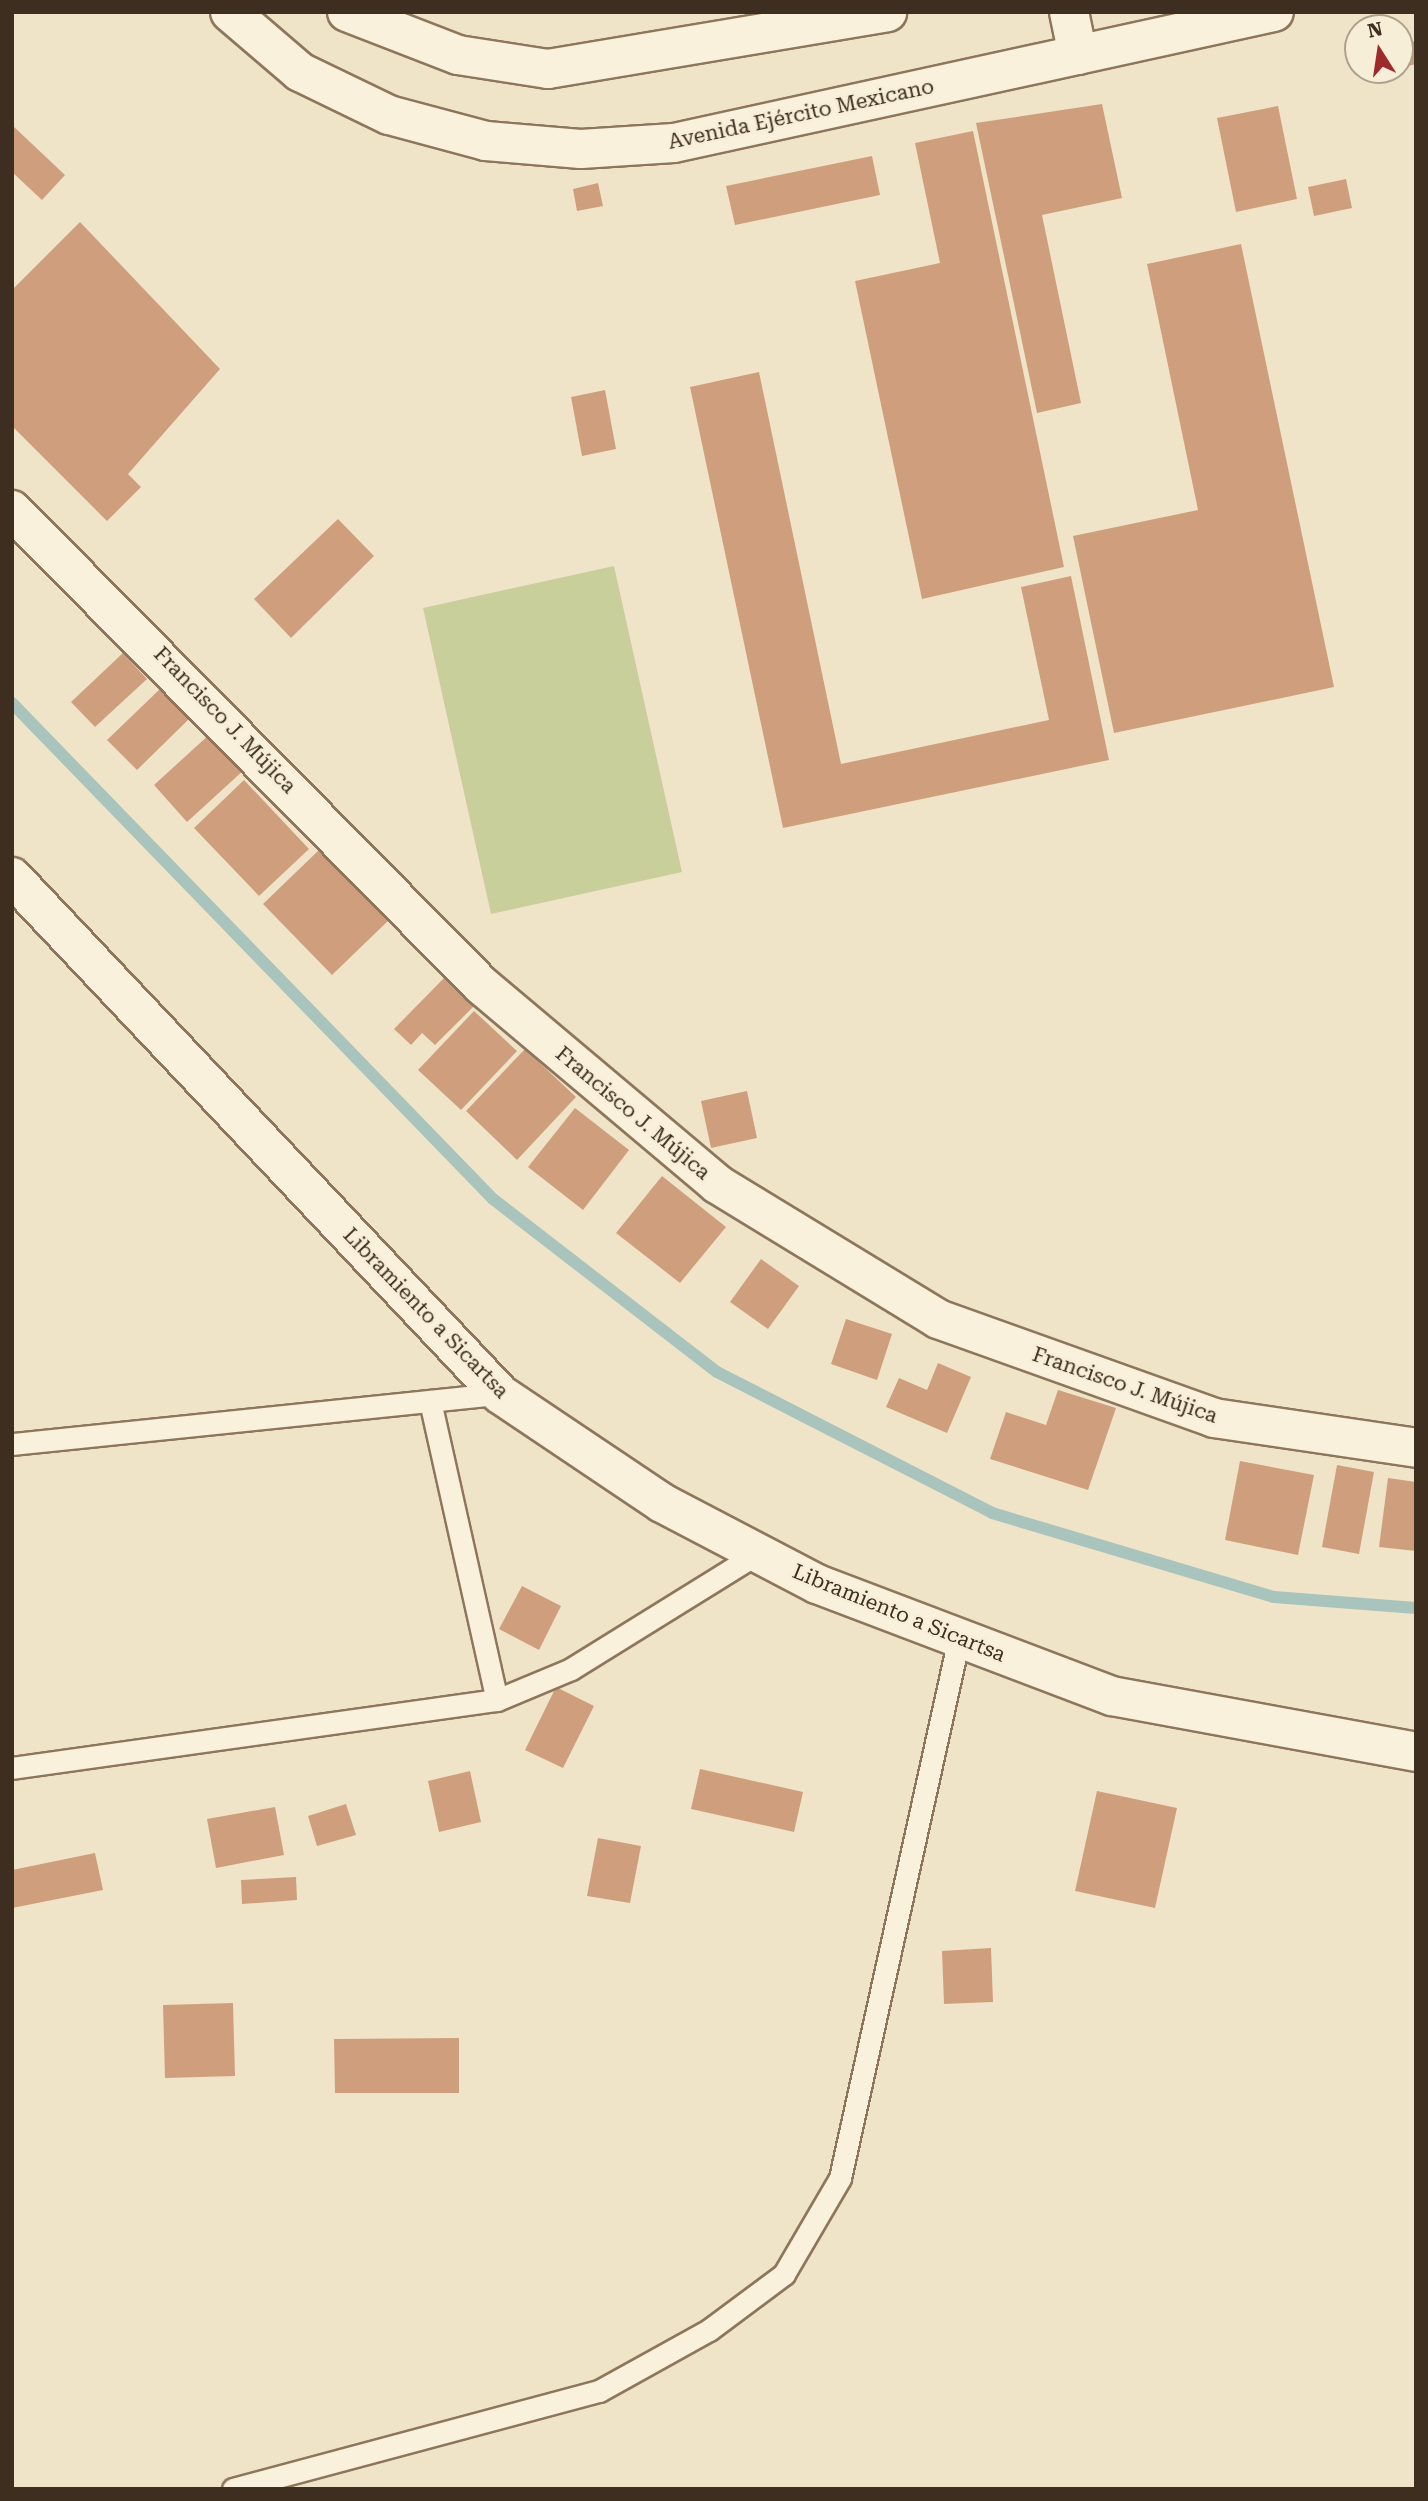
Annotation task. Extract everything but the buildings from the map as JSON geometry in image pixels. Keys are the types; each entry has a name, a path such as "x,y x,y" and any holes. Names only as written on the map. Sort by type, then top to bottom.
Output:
{"street":[{"name":"Avenida Ejército Mexicano","path":"230,12 300,72 389,115 486,141 580,149 674,143 1274,12"},
{"path":"347,12 458,55 548,69 803,21 887,12"},
{"path":"1069,12 1079,55"},
{"name":"Francisco J. Mújica","path":"12,510 481,985 717,1184 938,1319 1214,1418 1416,1448"},
{"name":"Libramiento a Sicartsa","path":"12,877 500,1394 662,1503 817,1584 1112,1696 1416,1752"}],"lane":[{"path":"12,1444 500,1394"},
{"path":"429,1401 497,1700"},
{"path":"12,1768 497,1700 571,1669 758,1553"},
{"path":"233,2489 599,2391 709,2330 784,2274 840,2178 959,1638"}],"green space":[{"path":"614,566 682,872 491,914 423,608"}],"waterway":[{"path":"12,703 493,1199 717,1372 992,1513 1274,1597 1416,1608"}]}
